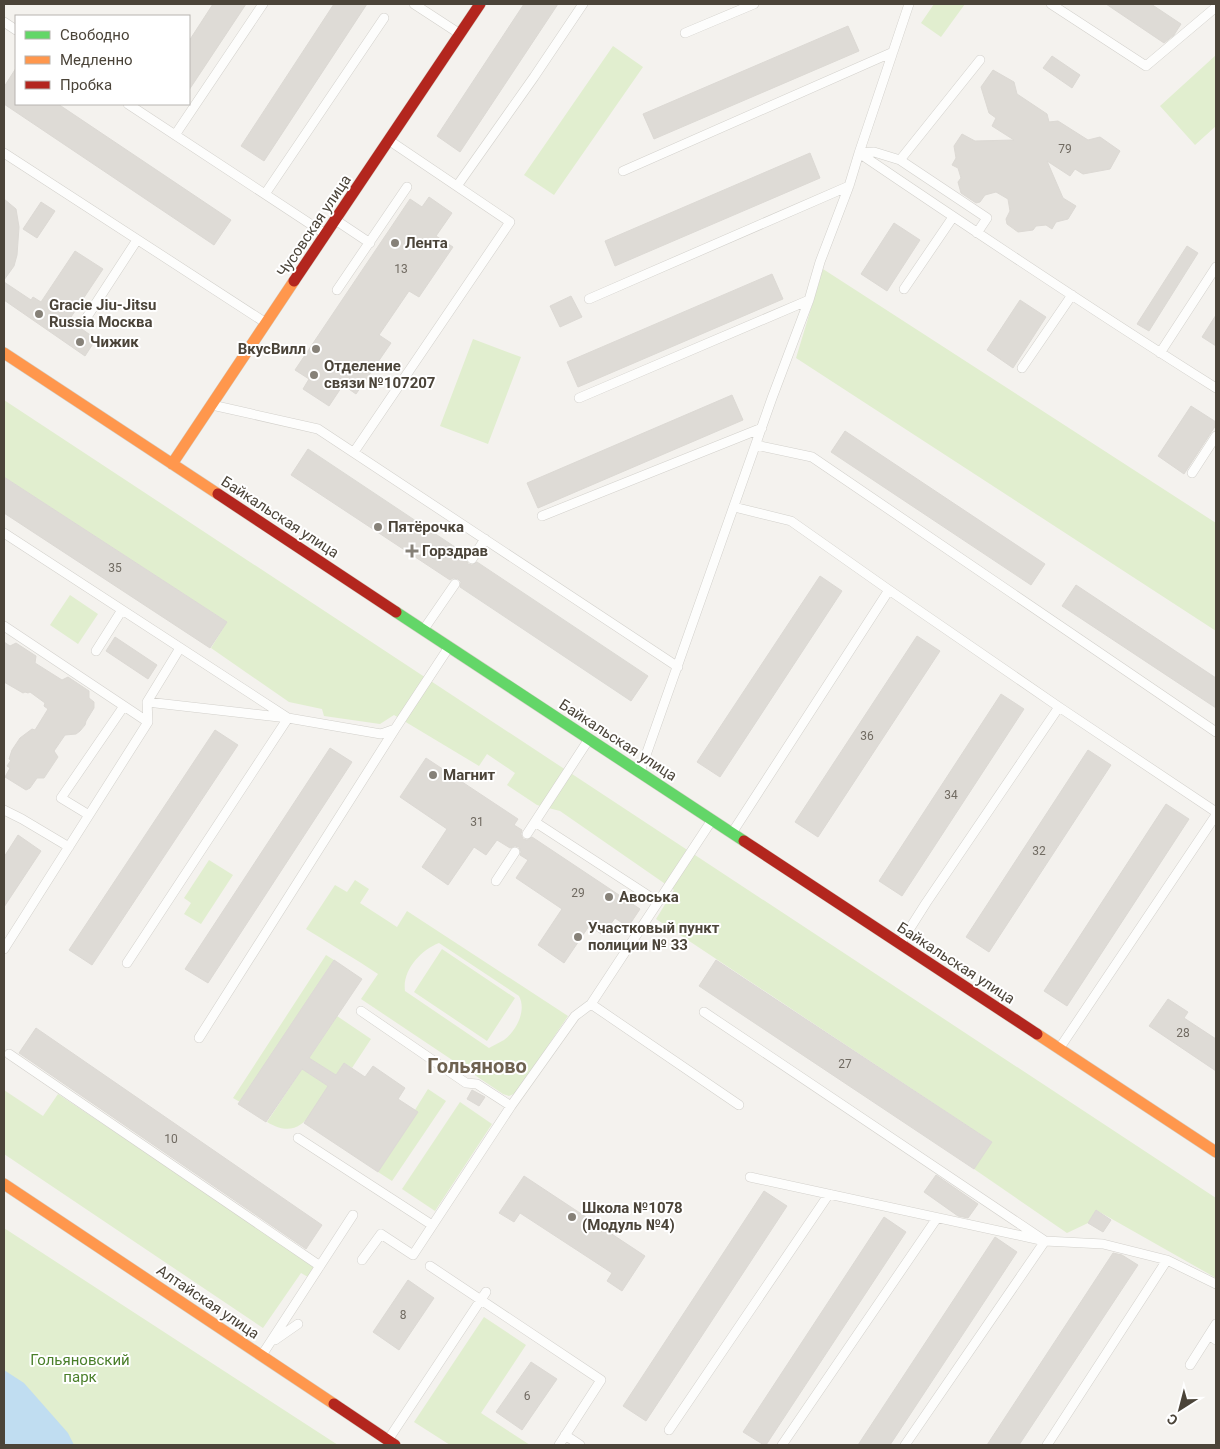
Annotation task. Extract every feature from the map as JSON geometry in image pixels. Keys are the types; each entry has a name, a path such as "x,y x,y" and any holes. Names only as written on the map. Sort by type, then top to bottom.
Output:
{"street":[{"name":"Чусовская улица","path":"172,464 480,4"},
{"name":"Байкальская улица","path":"4,353 1216,1152"},
{"name":"Алтайская улица","path":"4,1184 392,1443"}],"lane":[{"path":"175,135 262,4"},
{"path":"414,4 460,34"},
{"path":"457,186 534,78 583,4"},
{"path":"685,33 754,4"},
{"path":"640,772 809,300 820,262 849,186 858,152 909,4"},
{"path":"1050,4 1146,66 1216,7"},
{"path":"265,194 384,18"},
{"path":"4,22 15,29"},
{"path":"623,171 893,52"},
{"path":"900,160 980,60"},
{"path":"130,105 326,234"},
{"path":"354,452 510,222 390,141"},
{"path":"858,152 874,152 900,160 987,218 977,233"},
{"path":"858,152 977,233 1216,388"},
{"path":"4,154 266,323"},
{"path":"589,299 849,186"},
{"path":"337,290 407,187"},
{"path":"904,289 953,217"},
{"path":"336,221 370,243"},
{"path":"85,320 137,240"},
{"path":"1160,353 1216,267"},
{"path":"1022,368 1072,294"},
{"path":"580,398 809,300"},
{"path":"212,405 259,419 318,429 678,667"},
{"path":"542,516 762,428"},
{"path":"1192,473 1216,436"},
{"path":"756,445 812,457 1216,732"},
{"path":"734,507 791,521 1059,707 1216,813 1059,1049"},
{"path":"4,534 288,718"},
{"path":"472,559 485,539"},
{"path":"423,630 455,584"},
{"path":"732,833 889,590"},
{"path":"96,651 122,610"},
{"path":"4,626 148,722"},
{"path":"199,1038 449,647"},
{"path":"4,950 148,722 146,702 180,648"},
{"path":"146,702 288,718 381,734 395,729"},
{"path":"89,815 62,798 124,706"},
{"path":"900,944 1059,707"},
{"path":"127,963 288,718"},
{"path":"527,834 589,739"},
{"path":"4,810 69,847"},
{"path":"362,1260 382,1234 413,1255 510,1106 575,1016 591,1004 712,820"},
{"path":"535,822 658,902"},
{"path":"496,881 515,852"},
{"path":"591,1004 739,1105"},
{"path":"361,1011 466,1083 477,1084 510,1106"},
{"path":"704,1012 1045,1241"},
{"path":"9,1054 320,1266"},
{"path":"298,1138 432,1224"},
{"path":"750,1177 1045,1241 1103,1244 1167,1260 1216,1284"},
{"path":"669,1430 829,1194"},
{"path":"262,1356 353,1215"},
{"path":"782,1445 937,1218"},
{"path":"905,1445 1045,1241"},
{"path":"1047,1445 1167,1260"},
{"path":"430,1266 601,1380 559,1445"},
{"path":"392,1443 486,1292"},
{"path":"270,1342 298,1324"},
{"path":"1190,1365 1212,1338 1216,1324"},
{"path":"565,1435 580,1445"}],"green space":[{"path":"934,4 965,4 941,37 921,23"},
{"path":"613,46 643,67 554,195 524,175"},
{"path":"1216,55 1216,126 1195,145 1160,106"},
{"path":"823,269 1216,523 1216,631 796,358"},
{"path":"473,339 521,357 488,444 440,426"},
{"path":"4,400 1216,1198 1216,1278 1096,1210 1088,1223 1067,1233 974,1169 992,1142 656,919 674,890 560,811 537,805 507,785 515,773 487,754 479,766 394,715 380,724 324,716 322,709 289,702 211,648 227,622 4,477"},
{"path":"70,595 98,614 78,644 50,625"},
{"path":"209,860 233,875 201,924 184,914 191,903 184,898"},
{"path":"355,880 369,889 360,903 397,927 407,911 568,1016 516,1093 509,1096 503,1094 361,999 378,974 306,929 335,885 347,892","holes":["439,943 519,996 522,1008 516,1026 504,1040 489,1048 405,991 405,983 414,962 426,950"]},
{"path":"442,949 515,998 487,1041 414,992"},
{"path":"326,955 334,960 240,1102 233,1098"},
{"path":"337,1016 371,1039 352,1068 344,1063 336,1075 309,1058"},
{"path":"302,1069 328,1086 311,1114 305,1121 289,1129 279,1128 267,1122"},
{"path":"428,1089 446,1101 392,1181 378,1172 418,1112 415,1110"},
{"path":"4,1090 43,1116 58,1094 316,1266 308,1277 301,1273 263,1328 4,1154"},
{"path":"460,1102 492,1124 435,1211 402,1189"},
{"name":"Гольяновcкий парк","path":"4,1228 338,1445 4,1445"},
{"path":"484,1317 526,1345 481,1413 530,1445 450,1445 414,1422"}],"water":[{"path":"4,1370 24,1383 68,1433 74,1445 4,1445"}],"building":[{"path":"213,4 246,4 190,88 190,39"},
{"path":"334,4 367,4 264,161 241,146"},
{"path":"524,4 558,4 460,152 437,136"},
{"path":"1106,4 1151,4 1181,24 1174,35 1164,43"},
{"path":"848,26 859,51 654,139 643,114"},
{"path":"1052,56 1080,75 1072,88 1043,68"},
{"path":"15,70 15,105 59,105 231,220 214,245 4,104 4,87"},
{"path":"993,70 1014,82 1017,94 1047,114 1049,122 1058,121 1088,140 1100,137 1120,151 1110,169 1083,174 1075,169 1070,176 1047,161 1063,198 1076,206 1068,219 1056,222 1052,229 1046,225 1036,226 1033,230 1018,232 1007,224 1006,219 1010,211 1008,199 996,192 985,195 980,202 976,203 961,193 958,182 961,178 958,168 952,165 956,158 954,146 962,134 975,141 1014,140 992,126 996,118 989,113 981,87"},
{"path":"810,153 820,178 615,266 605,241"},
{"path":"429,197 452,213 436,236 453,247 419,297 409,291 379,335 391,343 356,394 343,385 329,406 303,389 309,379 295,370 410,199 422,207"},
{"path":"4,199 16,209 19,227 17,255 14,266 4,280"},
{"path":"41,202 55,211 37,238 23,229"},
{"path":"894,223 920,240 887,291 861,274"},
{"path":"1187,246 1198,253 1149,331 1137,324"},
{"path":"75,251 103,269 69,320 96,339 85,356 4,300 4,282 31,300 33,297 41,302"},
{"path":"772,274 783,299 578,387 567,362"},
{"path":"571,296 582,317 560,327 550,306"},
{"path":"1020,300 1046,317 1013,368 987,350"},
{"path":"1216,315 1216,346 1202,337"},
{"path":"732,395 743,420 538,508 527,483"},
{"path":"1191,406 1216,422 1216,425 1184,474 1158,456"},
{"path":"845,431 1045,564 1031,585 831,452"},
{"path":"308,449 467,555 468,564 472,565 477,562 648,676 631,701 460,587 461,582 458,579 453,578 450,580 291,475"},
{"path":"4,477 227,622 210,648 4,513"},
{"path":"820,576 842,591 720,777 697,762"},
{"path":"1076,585 1216,678 1216,708 1062,606"},
{"path":"917,636 940,651 818,837 795,822"},
{"path":"115,637 157,665 148,679 106,651"},
{"path":"4,642 10,646 16,643 36,656 35,663 62,680 68,677 89,691 89,698 94,702 94,708 85,725 76,734 65,735 54,751 58,757 44,778 37,778 30,788 26,790 5,777 10,768 7,766 11,760 9,759 12,750 20,738 32,729 35,730 48,709 44,706 45,703 30,692 23,693 4,682"},
{"path":"1001,694 1024,709 902,896 879,881"},
{"path":"215,730 238,745 92,965 69,950"},
{"path":"330,748 352,762 208,983 185,969"},
{"path":"1088,750 1111,765 989,952 966,937"},
{"path":"426,758 518,819 514,825 522,830 523,839 527,840 532,837 640,909 628,927 615,918 603,935 589,926 564,963 538,945 562,909 516,878 528,860 520,855 519,847 510,848 497,840 486,855 474,847 448,885 422,867 447,829 400,797"},
{"path":"1166,804 1189,819 1067,1006 1044,991"},
{"path":"18,835 41,851 4,907 4,857"},
{"path":"334,960 362,979 309,1058 336,1075 344,1063 365,1077 373,1066 405,1088 398,1099 418,1112 378,1172 304,1123 328,1086 302,1069 266,1122 238,1104"},
{"path":"716,960 992,1142 974,1169 699,986"},
{"path":"1168,999 1188,1012 1184,1018 1216,1039 1216,1071 1149,1026"},
{"path":"36,1028 322,1225 306,1249 19,1053"},
{"path":"472,1090 485,1097 479,1106 467,1099"},
{"path":"936,1175 978,1204 968,1218 958,1216 924,1192"},
{"path":"524,1176 645,1256 622,1291 607,1281 612,1273 520,1213 514,1222 499,1213"},
{"path":"764,1191 787,1206 646,1421 623,1406"},
{"path":"1096,1210 1111,1220 1103,1232 1088,1223"},
{"path":"884,1217 906,1232 766,1445 764,1445 743,1432"},
{"path":"995,1237 1017,1252 890,1445 858,1445"},
{"path":"1113,1253 1122,1255 1138,1265 1019,1445 987,1445"},
{"path":"408,1280 434,1298 399,1350 373,1332"},
{"path":"531,1362 557,1379 522,1430 496,1412"}],"traffic: fast":[{"path":"396,612 744,841"}],"traffic: slow":[{"path":"172,464 294,281"},
{"path":"4,353 218,494"},
{"path":"1037,1034 1216,1152"},
{"path":"4,1184 334,1404"}],"traffic: jam":[{"path":"294,281 480,4"},
{"path":"218,494 396,612"},
{"path":"744,841 1037,1034"},
{"path":"334,1404 395,1445"}],"place":[{"name":"Лента","path":"395,243"},
{"name":"Gracie Jiu-Jitsu Russia Москва","path":"39,314"},
{"name":"Чижик","path":"80,342"},
{"name":"ВкусВилл","path":"316,349"},
{"name":"Отделение связи №107207","path":"314,375"},
{"name":"Пятёрочка","path":"378,527"},
{"name":"Горздрав","path":"412,551"},
{"name":"Магнит","path":"433,775"},
{"name":"Авоська","path":"609,897"},
{"name":"Участковый пункт полиции № 33","path":"578,937"},
{"name":"Школа №1078 (Модуль №4)","path":"572,1217"}],"district":[{"name":"Гольяново","path":"477,1066"}]}
